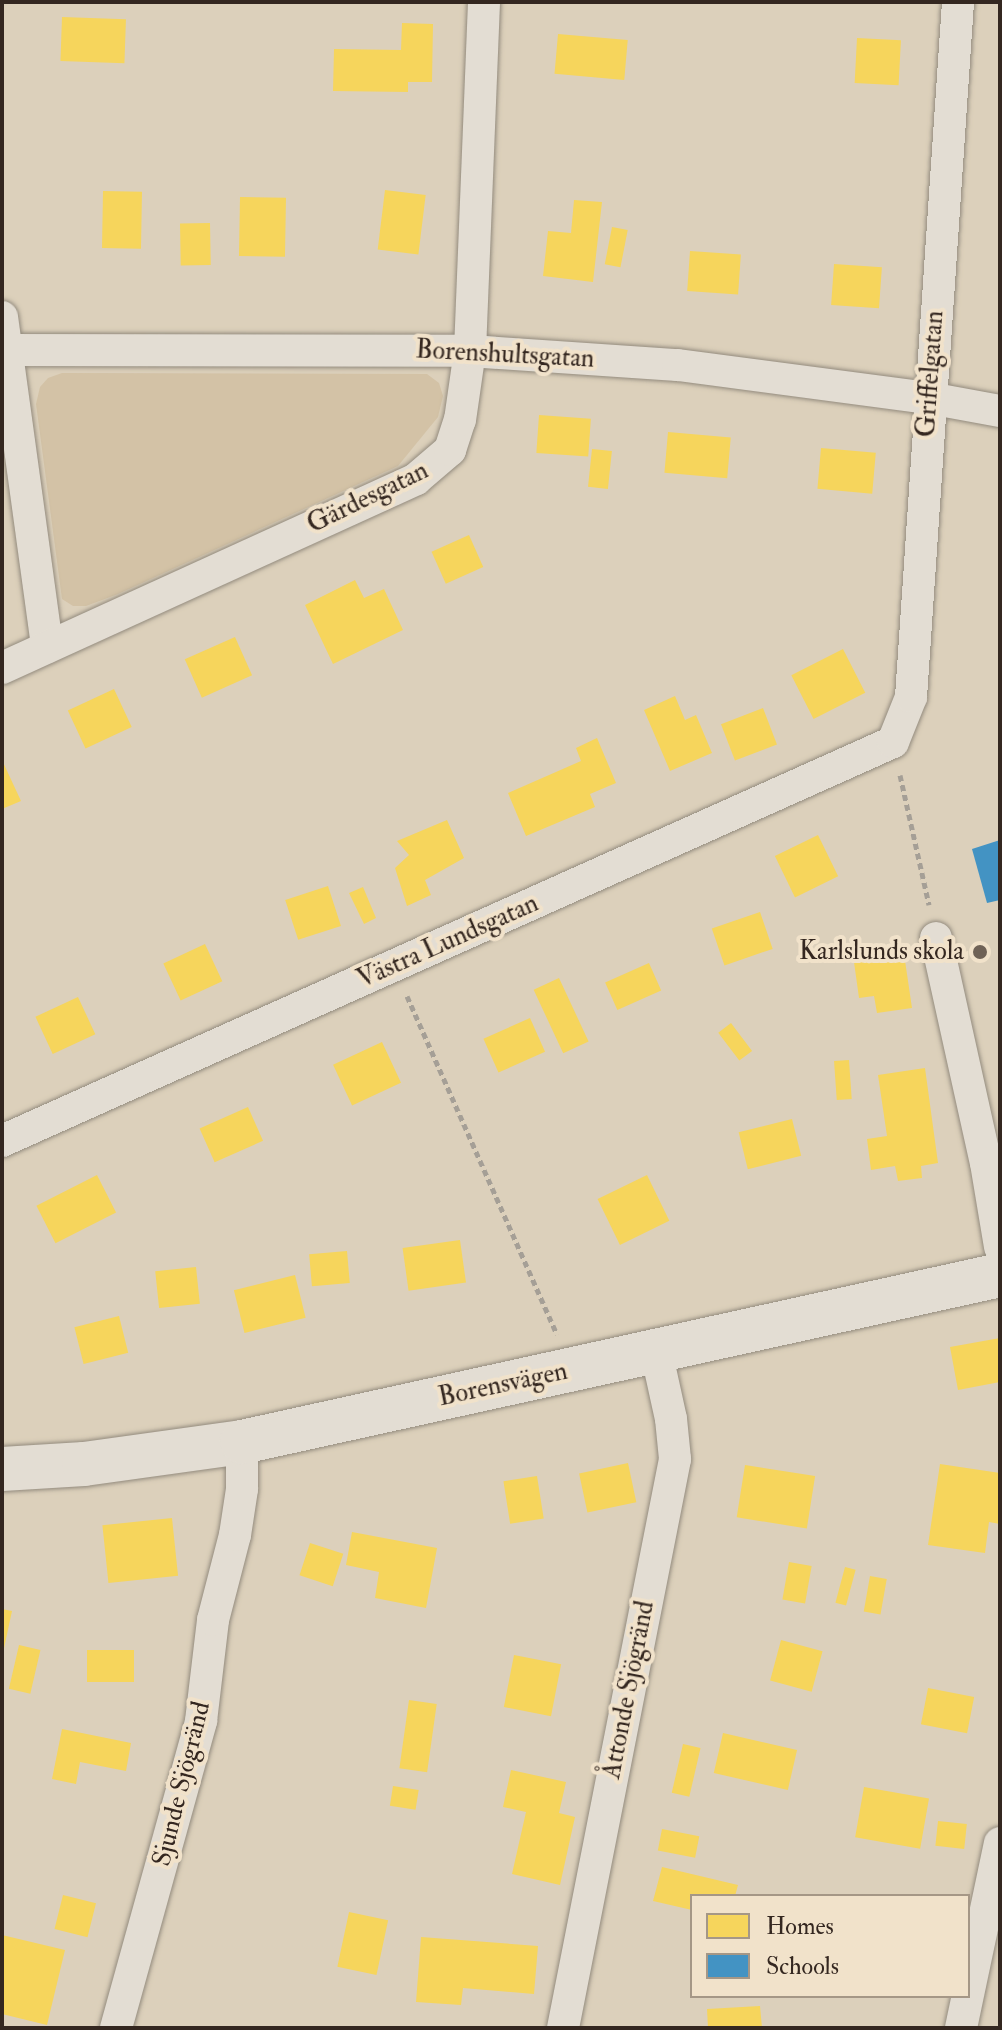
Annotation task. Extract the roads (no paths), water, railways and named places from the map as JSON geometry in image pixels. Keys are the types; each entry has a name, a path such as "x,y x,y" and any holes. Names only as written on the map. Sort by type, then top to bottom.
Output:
{"street":[{"name":"Gärdesgatan","path":"2,668 416,479 450,450 460,420 470,351 484,2"},
{"name":"Griffelgatan","path":"893,742 911,697 958,2"},
{"path":"2,317 4,350 47,647"},
{"name":"Borenshultsgatan","path":"4,350 470,351 678,365 929,398 1000,411"},
{"name":"Västra Lundsgatan","path":"2,1141 893,742"},
{"path":"936,938 986,1163 1000,1247"},
{"name":"Borensvägen","path":"2,1469 99,1463 242,1442 1000,1275"},
{"name":"Åttonde Sjögränd","path":"563,2028 675,1459 671,1419 656,1351"},
{"name":"Sjunde Sjögränd","path":"116,2028 201,1721 213,1620 240,1505 242,1442"},
{"path":"970,1985 1000,1843"},
{"path":"961,2028 967,1998"}],"place":[{"name":"Karlslunds skola","path":"980,952"}]}
